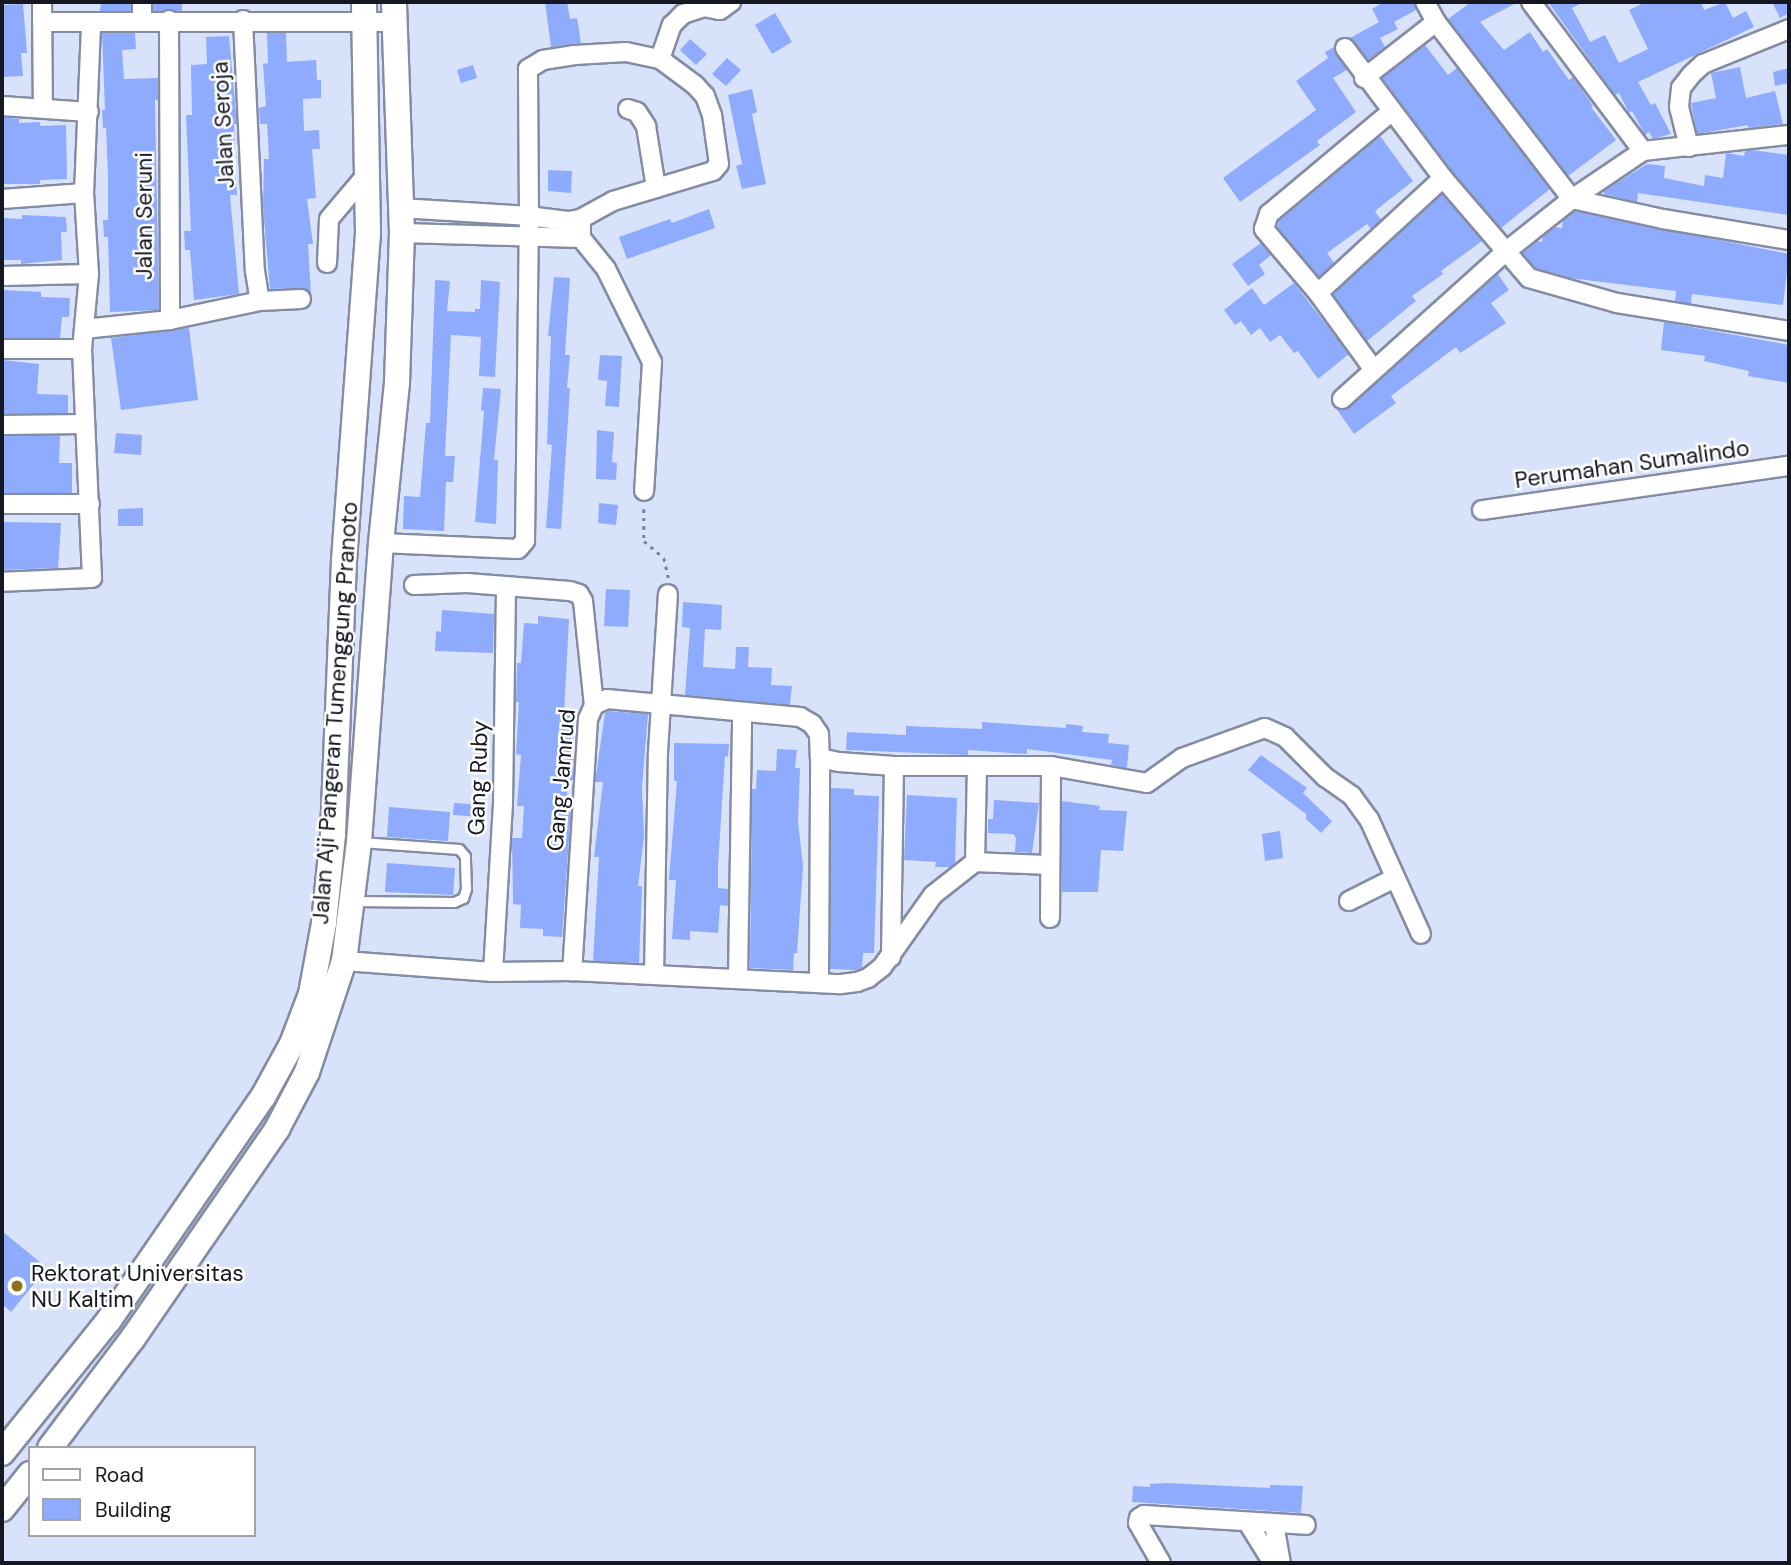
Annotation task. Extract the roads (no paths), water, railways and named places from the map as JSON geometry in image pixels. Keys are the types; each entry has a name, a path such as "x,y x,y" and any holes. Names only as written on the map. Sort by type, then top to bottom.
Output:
{"main road":[{"name":"Jalan Aji Pangeran Tumenggung Pranoto","path":"2,1453 109,1320 263,1097 292,1044 311,994 324,923 333,834 344,560 368,233 365,12"},
{"name":"Jalan Aji Pangeran Tumenggung Pranoto","path":"51,1446 132,1338 277,1129 307,1072 344,961 359,842 381,543 397,383 402,233 394,12"},
{"path":"109,1320 132,1338"},
{"path":"2,1509 28,1476"}],"street":[{"path":"42,2 43,108"},
{"path":"142,2 142,20"},
{"path":"660,59 672,25 683,15 704,7 720,10 731,2"},
{"path":"1425,2 1436,22 1572,199 1663,219 1789,240"},
{"path":"1531,2 1643,151"},
{"path":"42,22 243,20 394,12"},
{"name":"Jalan Seruni","path":"169,20 170,320"},
{"name":"Jalan Seroja","path":"243,20 255,271 260,301"},
{"path":"1364,78 1436,22"},
{"path":"2,582 92,578 82,349 89,274 84,193 91,23"},
{"path":"1689,147 1679,107 1681,89 1691,75 1703,64 1789,29"},
{"path":"1345,48 1364,78 1443,178 1528,278 1616,303 1789,331"},
{"path":"381,543 518,549 525,541 529,216 528,69 543,60 575,55 626,52 660,59 705,96 712,115 719,164 713,171 613,201 581,219 568,221 529,216 401,208"},
{"path":"2,106 89,112"},
{"path":"628,109 637,112 646,126 656,188"},
{"path":"1374,370 1318,293 1266,234 1265,219 1391,112"},
{"path":"1342,398 1504,253 1572,199 1643,151 1789,135"},
{"path":"327,262 329,219 367,174"},
{"path":"1318,293 1443,178"},
{"path":"2,199 84,193"},
{"path":"581,219 581,238 606,269 652,362 644,491"},
{"path":"402,233 581,238"},
{"path":"2,276 89,274"},
{"path":"84,330 170,320 260,301 301,299"},
{"path":"2,349 82,349"},
{"path":"2,425 85,424"},
{"name":"Perumahan Sumalindo","path":"1482,510 1789,466"},
{"path":"2,504 90,504"},
{"path":"414,585 506,586"},
{"name":"Gang Jamrud","path":"506,586 579,594 583,601 594,705 588,719 572,971"},
{"name":"Gang Ruby","path":"493,972 503,803 506,586"},
{"path":"654,975 661,704 668,594"},
{"path":"594,705 607,699 800,717 812,724 819,734 820,758 819,981"},
{"path":"738,978 742,713"},
{"path":"820,758 894,766 1051,766 1147,783 1182,758 1265,728 1285,737 1325,777 1352,796 1369,819 1421,934"},
{"path":"891,957 894,766"},
{"path":"975,862 976,766"},
{"path":"1050,918 1051,766"},
{"path":"344,961 493,972 572,971 841,984 868,978 891,957 933,895 975,862 1050,865"},
{"path":"1349,901 1395,878"},
{"path":"1161,1563 1138,1523 1139,1518 1144,1515 1306,1525"},
{"path":"1248,1523 1273,1563"},
{"path":"1274,1524 1282,1563"}],"lane":[{"path":"351,901 454,902 463,898 466,889 465,856 459,849 359,842"}],"place":[{"name":"Rektorat Universitas NU Kaltim","path":"17,1286"}]}
